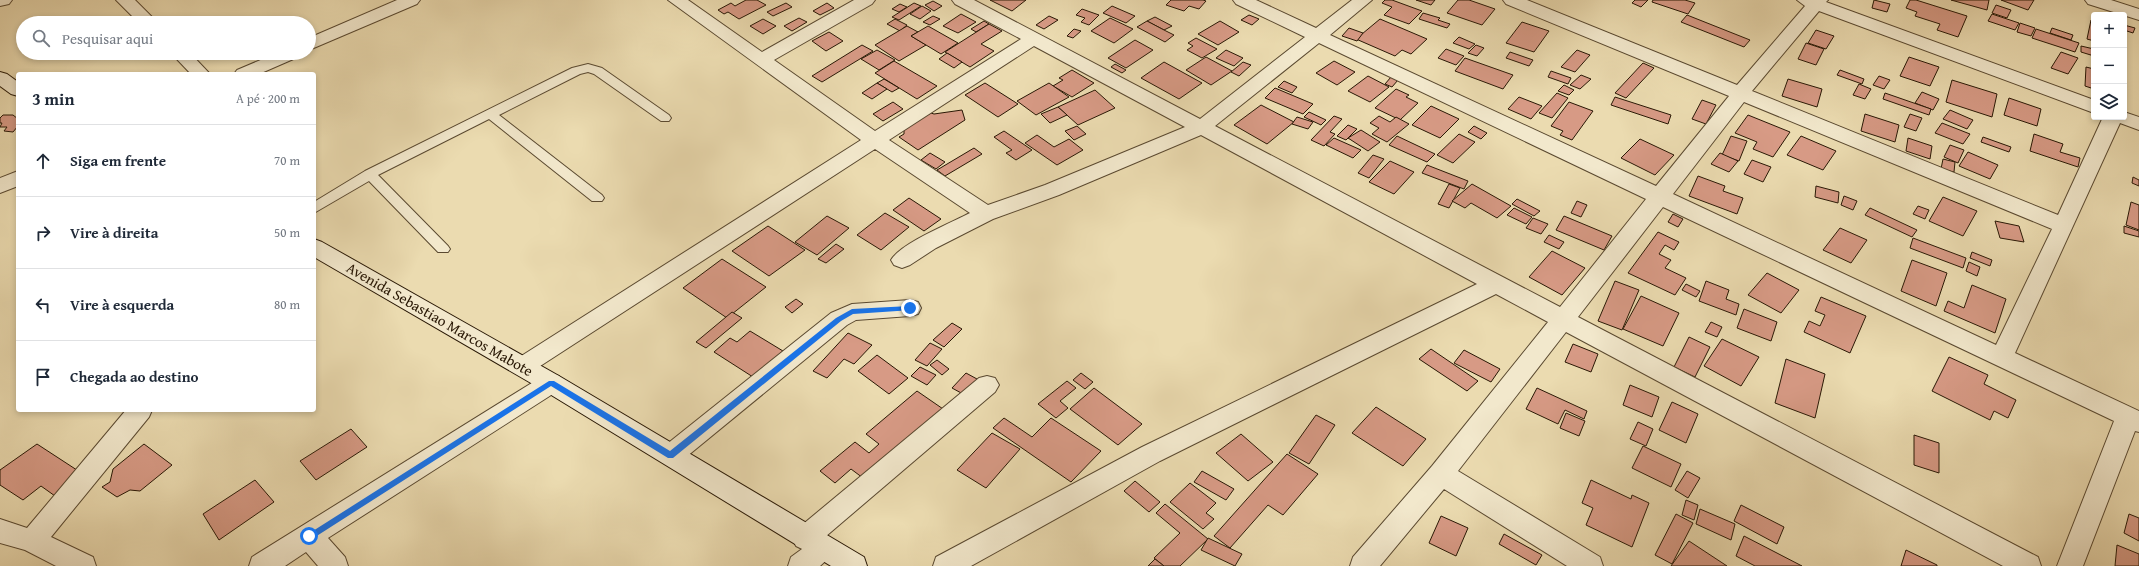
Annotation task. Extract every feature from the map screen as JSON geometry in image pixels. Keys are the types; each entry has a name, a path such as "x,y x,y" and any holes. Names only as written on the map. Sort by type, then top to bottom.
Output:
{"street":[{"path":"126,0 142,16"},
{"path":"677,0 763,59 876,141 986,214"},
{"path":"763,59 866,0"},
{"path":"1242,0 1661,196 2133,420 2070,566"},
{"path":"902,260 928,243 986,214 1052,190 1201,128 1363,0"},
{"path":"1512,0 1740,95 2064,226"},
{"path":"2094,0 2139,15"},
{"path":"316,42 404,1"},
{"path":"967,1 1201,128 2028,566"},
{"path":"1363,566 1441,474 1814,1 2091,106"},
{"path":"523,366 876,141 1034,38"},
{"path":"187,60 199,72"},
{"path":"248,72 276,60"},
{"path":"0,78 16,89"},
{"path":"2127,119 2139,124"},
{"path":"2002,357 2064,226 2112,120"},
{"path":"0,186 16,179"},
{"name":"Avenida Sebastiao Marcos Mabote","path":"316,248 551,382 854,566"},
{"path":"946,566 1151,454 1497,284"},
{"path":"671,455 839,319 852,312 910,308"},
{"path":"262,566 551,382"},
{"path":"801,566 814,543 987,385"},
{"path":"32,541 138,412"},
{"path":"1441,474 1590,566"},
{"path":"0,530 32,541 83,566"},
{"path":"309,536 336,566"}],"lane":[{"path":"316,207 370,174 489,113 576,71 588,68 598,71 665,118"},
{"path":"489,113 597,198"},
{"path":"370,174 443,248"}],"building":[{"path":"746,0 757,0 766,5 739,19 728,12 724,14 718,10 731,3 735,6"},
{"path":"990,0 1026,0 1012,11"},
{"path":"1171,0 1206,1 1199,9 1189,6 1184,11 1166,5"},
{"path":"1385,0 1392,0 1422,11 1409,24 1384,15 1392,7 1382,3"},
{"path":"1416,0 1435,0 1431,5"},
{"path":"1458,0 1469,0 1495,9 1482,25 1447,13"},
{"path":"1635,0 1648,0 1641,7 1632,3"},
{"path":"1653,0 1685,0 1695,3 1688,14 1652,2"},
{"path":"1874,0 1890,4 1887,12 1872,8"},
{"path":"1910,0 1916,0 1967,16 1958,37 1937,30 1940,24 1915,16 1917,12 1906,8"},
{"path":"1951,0 1989,0 1987,10"},
{"path":"2001,0 2034,0 2028,10"},
{"path":"933,1 942,6 934,11 925,5"},
{"path":"786,3 792,7 773,16 767,12"},
{"path":"827,3 834,8 820,15 813,11"},
{"path":"914,3 921,6 899,20 892,17"},
{"path":"900,4 907,7 899,12 892,9"},
{"path":"1996,5 2011,10 2007,18 1992,13"},
{"path":"922,6 931,11 920,19 910,14"},
{"path":"1112,6 1135,16 1126,23 1103,13"},
{"path":"1082,9 1099,15 1089,25 1081,22 1085,18 1076,15"},
{"path":"1423,13 1440,18 1438,20 1450,24 1447,28 1419,19"},
{"path":"961,14 976,22 958,33 943,26"},
{"path":"1992,14 2019,23 2015,30 1988,21"},
{"path":"1249,15 1259,19 1252,25 1241,20"},
{"path":"1687,15 1750,40 1744,47 1681,22"},
{"path":"933,16 940,19 930,25 923,22"},
{"path":"1049,16 1058,20 1044,29 1036,25"},
{"path":"1155,17 1172,26 1164,30 1147,21"},
{"path":"799,18 807,22 792,31 784,26"},
{"path":"1110,18 1133,29 1114,43 1091,31"},
{"path":"763,19 776,26 763,34 750,26"},
{"path":"895,19 907,25 900,31 887,24"},
{"path":"1380,19 1427,39 1411,54 1402,50 1395,56 1356,39"},
{"path":"2091,20 2091,40 2087,39"},
{"path":"984,21 989,24 976,32 971,29"},
{"path":"1147,21 1174,35 1165,42 1137,27"},
{"path":"1220,21 1239,32 1218,45 1198,34"},
{"path":"1522,22 1549,31 1534,52 1506,43"},
{"path":"2020,23 2035,28 2031,36 2017,32"},
{"path":"989,24 1002,31 981,44 994,51 970,67 945,52"},
{"path":"907,26 918,32 911,36 926,45 899,61 875,45"},
{"path":"928,26 958,43 941,54 911,36"},
{"path":"2127,26 2135,28 2133,33 2127,31"},
{"path":"1349,28 1363,33 1357,41 1342,36"},
{"path":"2052,28 2073,35 2071,40 2050,33"},
{"path":"1074,29 1081,31 1073,38 1067,36"},
{"path":"2036,29 2079,43 2075,52 2032,38"},
{"path":"1816,30 1834,36 1826,49 1808,43"},
{"path":"829,32 843,41 826,51 812,41"},
{"path":"1459,37 1475,44 1469,49 1453,43"},
{"path":"1196,38 1217,49 1202,58 1187,50 1193,46 1188,43"},
{"path":"1135,40 1153,50 1126,68 1108,58"},
{"path":"1806,43 1824,49 1816,65 1798,59"},
{"path":"862,45 873,51 822,82 812,76"},
{"path":"1476,45 1484,48 1477,56 1468,53"},
{"path":"2081,46 2091,48 2091,55 2081,52"},
{"path":"1446,49 1464,56 1456,65 1438,58"},
{"path":"877,50 895,60 879,70 861,59"},
{"path":"1226,50 1243,58 1234,66 1216,58"},
{"path":"1577,50 1590,55 1575,72 1561,67"},
{"path":"1510,52 1533,60 1529,66 1506,58"},
{"path":"2061,52 2078,58 2068,74 2051,68"},
{"path":"947,53 962,62 954,68 939,59"},
{"path":"1206,57 1232,71 1211,85 1186,70"},
{"path":"1909,57 1939,67 1930,86 1900,76"},
{"path":"1465,58 1513,75 1503,89 1455,71"},
{"path":"894,61 937,86 917,99 875,73"},
{"path":"1334,61 1355,72 1337,85 1316,73"},
{"path":"1164,62 1202,83 1179,99 1141,78"},
{"path":"1243,62 1251,65 1239,76 1231,72"},
{"path":"1643,63 1654,68 1626,98 1615,93"},
{"path":"1115,64 1126,70 1122,73 1111,67"},
{"path":"2086,67 2091,68 2091,88 2085,86"},
{"path":"1072,70 1094,83 1072,97 1053,86 1063,80 1059,78"},
{"path":"1840,70 1864,79 1862,84 1837,75"},
{"path":"1551,71 1571,78 1568,84 1548,77"},
{"path":"1581,75 1591,79 1580,89 1570,85"},
{"path":"1368,76 1389,87 1370,102 1348,91"},
{"path":"1879,76 1890,80 1884,89 1873,85"},
{"path":"1391,77 1398,80 1392,87 1385,84"},
{"path":"884,79 899,88 892,92 877,83"},
{"path":"1788,79 1822,89 1817,107 1782,96"},
{"path":"1952,80 1997,94 1992,117 1946,102"},
{"path":"1284,81 1297,87 1292,93 1278,87"},
{"path":"877,83 887,89 872,99 862,93"},
{"path":"985,83 1018,104 998,117 965,95"},
{"path":"1049,83 1069,97 1036,115 1017,101"},
{"path":"1859,84 1871,89 1865,99 1853,95"},
{"path":"1564,85 1574,90 1569,95 1558,91"},
{"path":"1275,88 1313,104 1303,114 1265,98"},
{"path":"1396,89 1409,95 1406,97 1418,103 1400,120 1375,108"},
{"path":"1095,90 1115,108 1078,125 1058,107"},
{"path":"1922,92 1939,99 1933,110 1915,103"},
{"path":"1557,93 1568,98 1552,118 1539,113"},
{"path":"1885,93 1931,109 1929,115 1883,99"},
{"path":"1519,97 1542,106 1531,119 1508,109"},
{"path":"1615,97 1671,115 1668,124 1611,105"},
{"path":"2009,98 2041,109 2037,126 2004,115"},
{"path":"1702,100 1716,105 1706,124 1692,119"},
{"path":"893,102 903,109 883,121 873,114"},
{"path":"1569,102 1593,111 1572,140 1560,135 1563,131 1551,126"},
{"path":"1261,105 1294,122 1267,144 1234,125"},
{"path":"1431,106 1459,119 1440,138 1412,125"},
{"path":"1058,107 1067,115 1050,123 1041,114"},
{"path":"962,110 965,120 918,150 899,137 904,134 904,128 931,113 934,114"},
{"path":"1950,110 1973,120 1967,129 1943,119"},
{"path":"1309,112 1326,120 1321,125 1304,117"},
{"path":"1865,114 1899,125 1895,142 1861,131"},
{"path":"1910,114 1922,118 1916,131 1904,127"},
{"path":"3,115 13,115 16,117 16,128 13,132 4,131 7,127 0,127 2,123 0,123 0,118"},
{"path":"1748,115 1790,132 1773,157 1753,149 1757,142 1735,133"},
{"path":"1334,116 1342,119 1330,132 1335,134 1324,146 1311,140"},
{"path":"1379,116 1390,122 1396,117 1409,124 1387,142 1372,134 1379,128 1370,123"},
{"path":"1297,117 1313,122 1308,129 1292,124"},
{"path":"1942,123 1970,134 1963,144 1935,133"},
{"path":"1348,125 1357,129 1346,140 1337,136"},
{"path":"1077,126 1086,134 1074,140 1065,131"},
{"path":"1474,126 1487,133 1481,139 1468,132"},
{"path":"1361,130 1380,142 1368,151 1348,138"},
{"path":"1004,131 1032,150 1016,160 1006,153 1012,150 994,137"},
{"path":"1459,134 1475,142 1453,163 1437,155"},
{"path":"2034,134 2063,144 2060,152 2080,158 2078,167 2030,151"},
{"path":"1037,135 1054,147 1069,139 1083,150 1057,165 1025,143"},
{"path":"1397,136 1435,154 1427,162 1389,145"},
{"path":"1731,136 1747,141 1739,161 1722,155"},
{"path":"1801,136 1836,151 1823,170 1787,155"},
{"path":"1983,137 2011,147 2009,152 1981,142"},
{"path":"1334,138 1361,150 1353,158 1326,145"},
{"path":"1908,138 1932,146 1930,159 1906,151"},
{"path":"1640,139 1674,155 1655,175 1621,158"},
{"path":"1950,145 1964,150 1958,163 1944,157"},
{"path":"974,148 982,154 945,176 937,170"},
{"path":"1968,152 1998,165 1990,179 1959,166"},
{"path":"930,153 945,162 936,169 921,160"},
{"path":"1720,153 1738,161 1729,172 1711,164"},
{"path":"1373,155 1384,159 1369,178 1358,173"},
{"path":"1943,159 1955,162 1954,172 1941,169"},
{"path":"1752,160 1771,167 1763,182 1744,174"},
{"path":"1390,161 1414,172 1394,194 1369,182"},
{"path":"1427,165 1468,181 1464,189 1422,173"},
{"path":"1698,176 1725,186 1723,191 1743,198 1737,214 1689,196"},
{"path":"2133,177 2139,180 2139,186 2132,183"},
{"path":"1449,184 1460,188 1449,208 1438,204"},
{"path":"1472,184 1511,206 1497,218 1471,203 1465,208 1452,201"},
{"path":"1816,186 1839,192 1838,203 1815,197"},
{"path":"1844,196 1857,201 1853,210 1841,205"},
{"path":"1943,197 1977,211 1963,236 1929,221"},
{"path":"909,198 941,219 924,231 893,210"},
{"path":"1517,199 1540,211 1534,216 1512,204"},
{"path":"1577,201 1587,205 1581,217 1571,213"},
{"path":"2131,202 2139,205 2139,230 2126,225"},
{"path":"1918,206 1929,210 1925,219 1913,214"},
{"path":"1514,208 1532,217 1526,224 1507,215"},
{"path":"1870,208 1917,230 1912,237 1865,215"},
{"path":"885,213 909,227 881,250 857,235"},
{"path":"1673,214 1683,219 1678,227 1668,222"},
{"path":"827,216 849,228 817,255 795,242"},
{"path":"1564,216 1612,236 1604,250 1556,230"},
{"path":"1533,218 1548,224 1541,234 1526,228"},
{"path":"1995,221 2019,226 2024,242 2000,238"},
{"path":"768,226 805,250 769,276 732,251"},
{"path":"2124,226 2139,231 2139,237 2124,233"},
{"path":"1840,228 1867,240 1851,263 1823,250"},
{"path":"1658,232 1679,242 1674,250 1665,245 1659,254 1671,260 1665,268 1686,278 1675,295 1628,273"},
{"path":"1549,235 1564,242 1559,249 1544,242"},
{"path":"1913,238 1966,258 1963,268 1910,248"},
{"path":"836,244 844,249 826,263 818,259"},
{"path":"1552,251 1585,268 1562,295 1529,277"},
{"path":"1972,252 1992,260 1990,266 1970,258"},
{"path":"722,259 766,287 727,318 683,288"},
{"path":"1912,260 1947,273 1936,306 1901,291"},
{"path":"1969,262 1980,267 1977,276 1966,271"},
{"path":"1767,273 1799,290 1781,313 1748,295"},
{"path":"1615,281 1639,290 1622,330 1598,321"},
{"path":"1706,281 1729,290 1726,299 1739,304 1736,315 1699,301"},
{"path":"1686,284 1700,291 1696,297 1682,290"},
{"path":"1972,285 2006,299 1995,333 1944,311 1948,301 1964,308"},
{"path":"1641,296 1679,313 1663,346 1623,329"},
{"path":"1821,297 1866,316 1850,353 1804,332 1809,321 1820,326 1825,315 1815,311"},
{"path":"796,299 803,304 792,313 785,307"},
{"path":"1744,309 1777,322 1771,341 1737,328"},
{"path":"732,312 742,318 706,348 696,342"},
{"path":"1711,322 1722,327 1717,337 1705,332"},
{"path":"952,323 962,329 944,347 933,340"},
{"path":"750,331 783,351 753,377 714,352 730,338 737,342"},
{"path":"848,333 872,345 854,364 844,359 827,378 813,371"},
{"path":"1689,337 1710,347 1695,377 1674,367"},
{"path":"1722,339 1759,357 1741,386 1704,366"},
{"path":"930,343 942,349 927,366 915,360"},
{"path":"1573,344 1598,354 1591,372 1565,362"},
{"path":"1431,349 1478,381 1467,391 1419,359"},
{"path":"1464,350 1500,369 1491,382 1454,363"},
{"path":"877,355 908,378 889,394 858,371"},
{"path":"1949,357 1988,375 1984,384 2016,400 2008,418 1994,411 1990,420 1932,391"},
{"path":"1786,359 1825,374 1815,418 1775,403"},
{"path":"937,360 949,369 942,375 930,365"},
{"path":"920,367 936,375 927,385 911,376"},
{"path":"966,373 977,379 963,394 952,388"},
{"path":"1081,373 1093,382 1085,389 1073,380"},
{"path":"1067,381 1076,388 1060,401 1068,408 1056,418 1038,404"},
{"path":"1630,385 1659,397 1652,417 1623,405"},
{"path":"1094,388 1142,424 1118,445 1070,409"},
{"path":"1537,388 1587,411 1584,419 1565,410 1558,424 1526,409"},
{"path":"917,391 946,411 867,481 851,469 835,483 820,471 855,442 869,453 879,444 866,434"},
{"path":"1672,402 1698,414 1686,443 1659,430"},
{"path":"1376,407 1426,439 1403,466 1352,433"},
{"path":"1566,413 1585,421 1579,436 1560,428"},
{"path":"1316,415 1335,425 1309,464 1289,453"},
{"path":"1004,418 1032,437 1051,418 1101,451 1071,482 993,428"},
{"path":"1638,422 1653,429 1646,446 1630,439"},
{"path":"351,429 367,447 316,480 300,461"},
{"path":"992,433 1020,449 986,488 957,470"},
{"path":"1241,434 1273,462 1248,481 1216,453"},
{"path":"1914,435 1939,443 1939,473 1914,465"},
{"path":"37,444 83,474 55,496 41,486 23,500 0,485 0,470"},
{"path":"144,444 172,465 140,491 130,490 117,497 102,487 110,482 113,469"},
{"path":"1643,446 1681,464 1671,487 1632,468"},
{"path":"1287,454 1318,474 1283,515 1268,505 1230,548 1214,536"},
{"path":"1202,471 1234,489 1226,500 1194,482"},
{"path":"1687,471 1700,478 1688,498 1675,490"},
{"path":"255,480 274,502 219,540 203,514"},
{"path":"1591,480 1631,499 1632,495 1649,503 1632,547 1586,525 1593,508 1582,503"},
{"path":"1135,481 1160,502 1149,512 1124,491"},
{"path":"1190,483 1216,503 1206,513 1214,519 1203,529 1170,502"},
{"path":"1686,500 1698,505 1694,520 1682,515"},
{"path":"1165,504 1208,539 1180,566 1164,566 1154,558 1180,533 1156,513"},
{"path":"1741,505 1784,527 1777,544 1734,521"},
{"path":"1700,509 1735,524 1731,540 1696,524"},
{"path":"1676,514 1693,523 1672,564 1655,555"},
{"path":"2129,514 2139,518 2139,541 2124,533"},
{"path":"1441,516 1468,528 1456,556 1429,543"},
{"path":"1504,534 1542,555 1536,565 1499,544"},
{"path":"1744,536 1802,566 1755,566 1736,556"},
{"path":"1208,538 1242,554 1235,566 1201,550"},
{"path":"1689,541 1727,566 1671,566"},
{"path":"2117,545 2139,554 2139,566 2115,566"},
{"path":"1906,550 1937,565 1937,566 1901,566"},
{"path":"1155,559 1164,566 1148,566"}],"route":[{"path":"309,536 551,382 671,455 839,319 852,312 910,308"}]}
